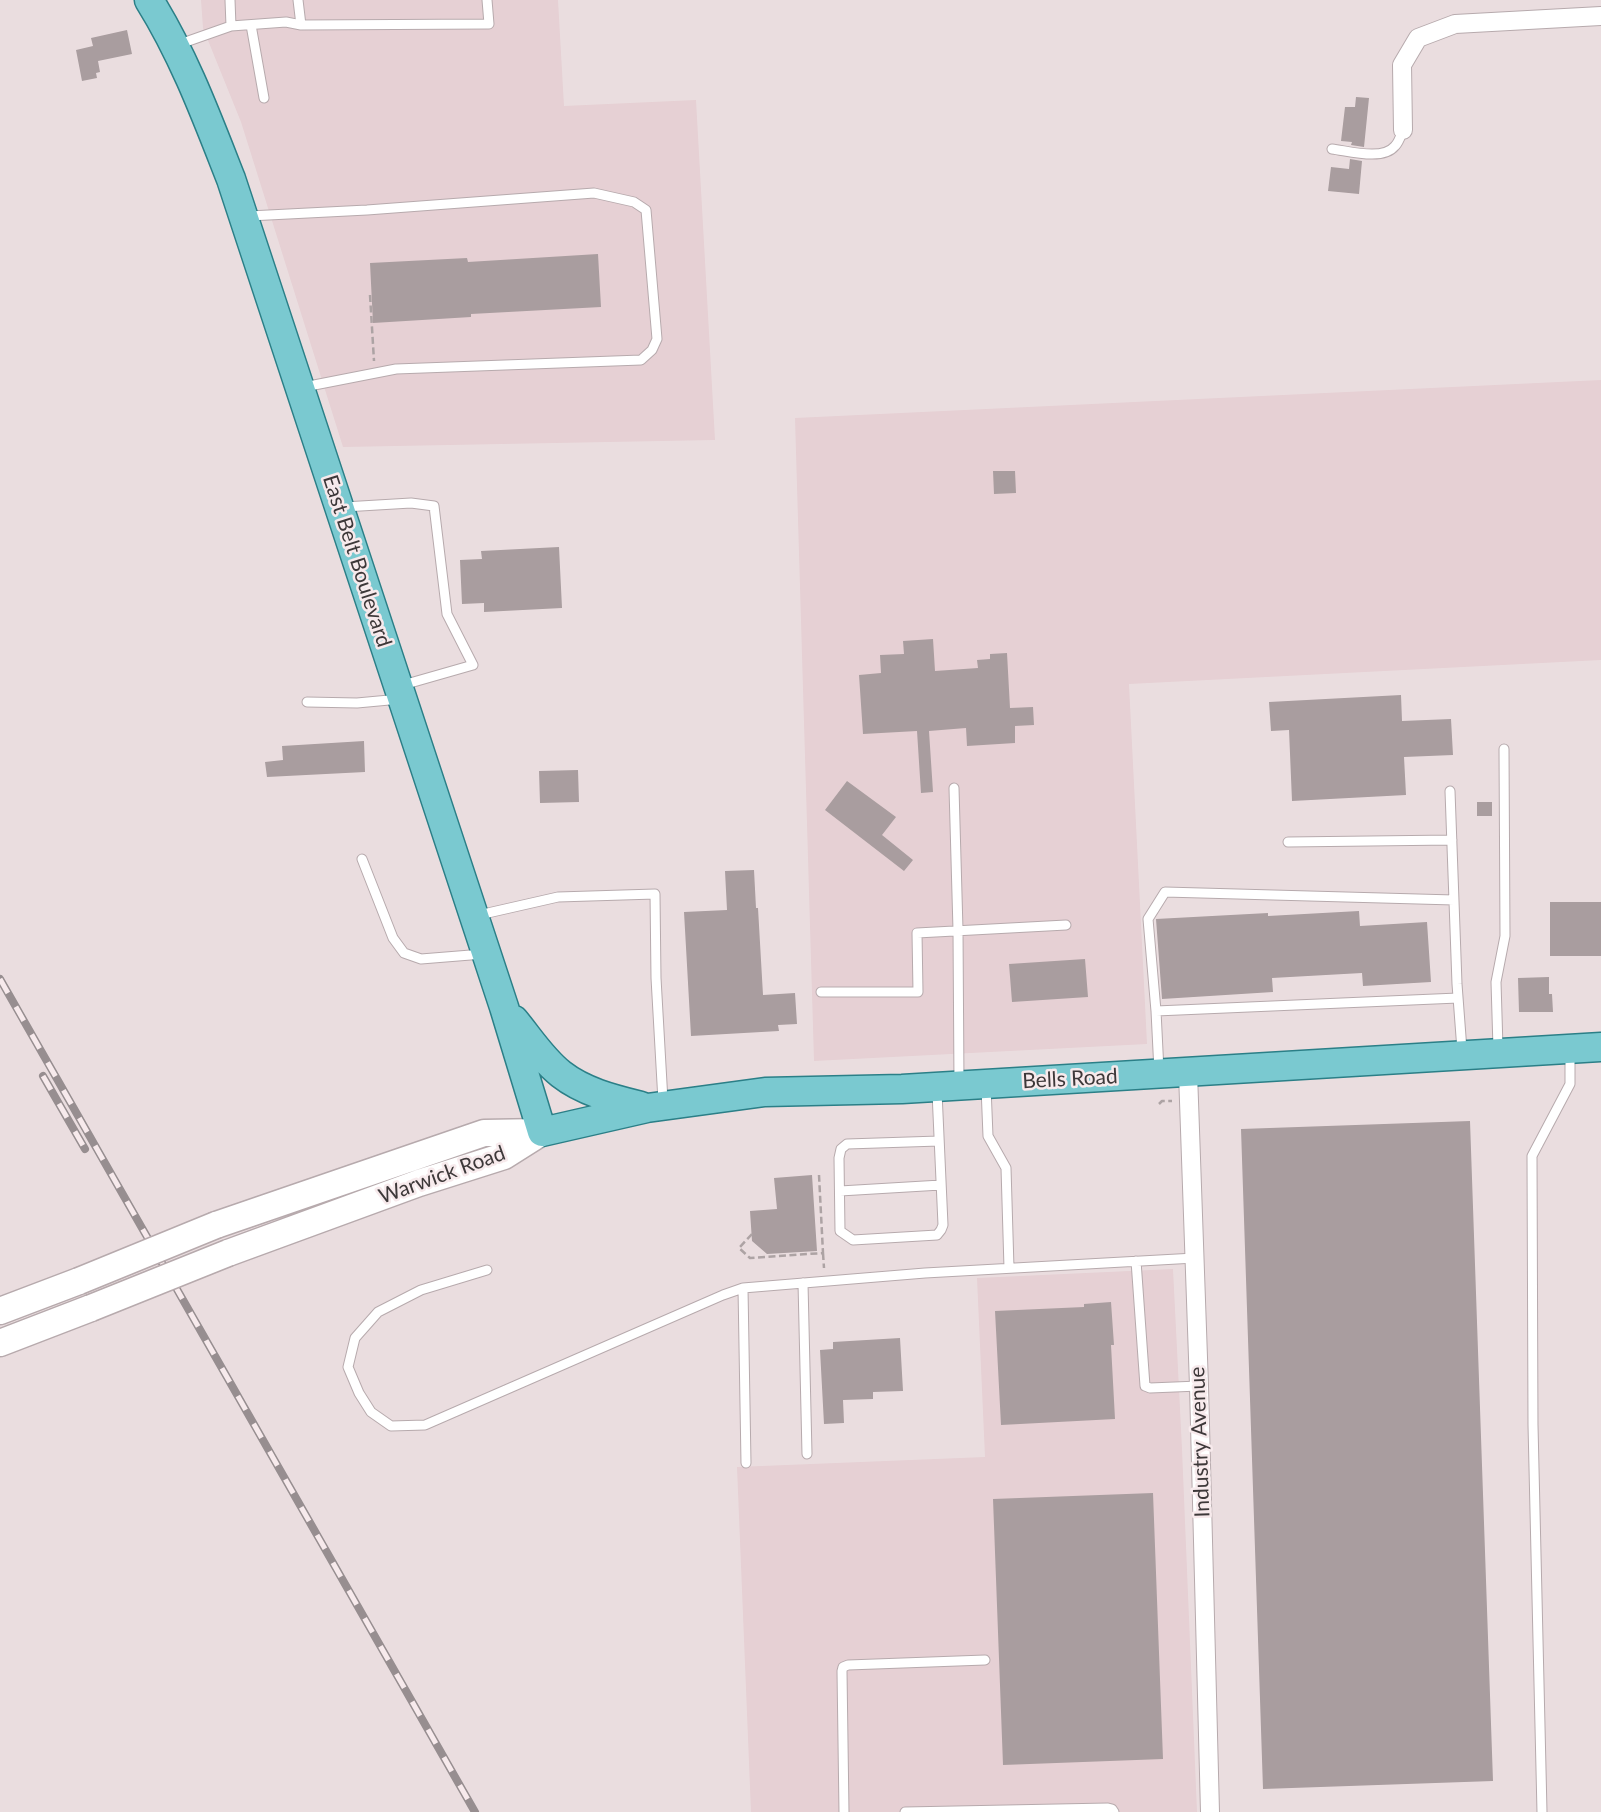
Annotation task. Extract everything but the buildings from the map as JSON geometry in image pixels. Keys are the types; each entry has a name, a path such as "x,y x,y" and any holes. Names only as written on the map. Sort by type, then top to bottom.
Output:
{"main road":[{"name":"East Belt Boulevard","path":"149,0 164,23 196,90 230,179 504,1007 542,1132"},
{"path":"504,1007 544,1058 561,1074 602,1096 655,1107"},
{"name":"Bells Road","path":"542,1132 655,1107 765,1092 1188,1073 1601,1047"},
{"name":"Warwick Road","path":"0,1311 216,1226 484,1133 542,1132"},
{"name":"Warwick Road","path":"0,1343 228,1253 419,1183 505,1156 542,1132"}],"street":[{"path":"1403,130 1402,65 1419,38 1455,24 1601,16"},
{"name":"Industry Avenue","path":"1188,1073 1210,1812"}],"lane":[{"path":"230,0 231,26"},
{"path":"298,0 301,25"},
{"path":"175,46 231,26 286,22 301,25 489,24 487,0"},
{"path":"251,25 264,98"},
{"path":"1332,149 1377,155 1394,148 1403,130"},
{"path":"243,217 594,192 634,202 646,210 657,339 652,350 641,360 396,369 299,388"},
{"path":"306,702 357,703 400,692 473,665 447,614 434,506 411,503 339,507"},
{"path":"1499,1053 1496,982 1505,936 1504,749"},
{"path":"939,1141 847,1144 841,1149 840,1231 853,1240 937,1235 943,1225 939,1141 961,1085 954,788"},
{"path":"1450,791 1462,1056"},
{"path":"1288,842 1452,840"},
{"path":"362,859 393,938 404,953 421,959 486,954"},
{"path":"1160,1074 1148,919 1165,892 1454,900"},
{"path":"474,916 558,897 655,894 655,1107"},
{"path":"821,992 918,992 917,933 1066,925"},
{"path":"1156,1011 1458,998"},
{"path":"1542,1812 1533,1425 1532,1156 1570,1084 1570,1049"},
{"path":"961,1085 1006,1168 1009,1268"},
{"path":"840,1191 941,1185"},
{"path":"487,1270 421,1290 399,1301 378,1312 355,1338 348,1367 371,1412 391,1426 425,1425 723,1295 743,1289 925,1273 1195,1258"},
{"path":"1136,1261 1145,1386 1199,1386"},
{"path":"803,1283 807,1454"},
{"path":"743,1289 746,1463"},
{"path":"844,1812 843,1667 985,1660"},
{"path":"905,1812 1108,1808 1114,1812"}],"path":[{"path":"370,295 373,349"},
{"path":"752,1234 739,1248 750,1258 823,1253 819,1175"}],"shaded area":[{"path":"201,0 558,0 564,106 696,100 715,440 343,447 241,122 203,28"},
{"path":"1601,380 1601,660 1129,684 1147,1044 814,1061 795,418"},
{"path":"1173,1269 1197,1812 751,1812 737,1467 985,1457 977,1278"}],"railway":[{"path":"0,979 475,1812"},
{"path":"43,1076 85,1149"}]}
